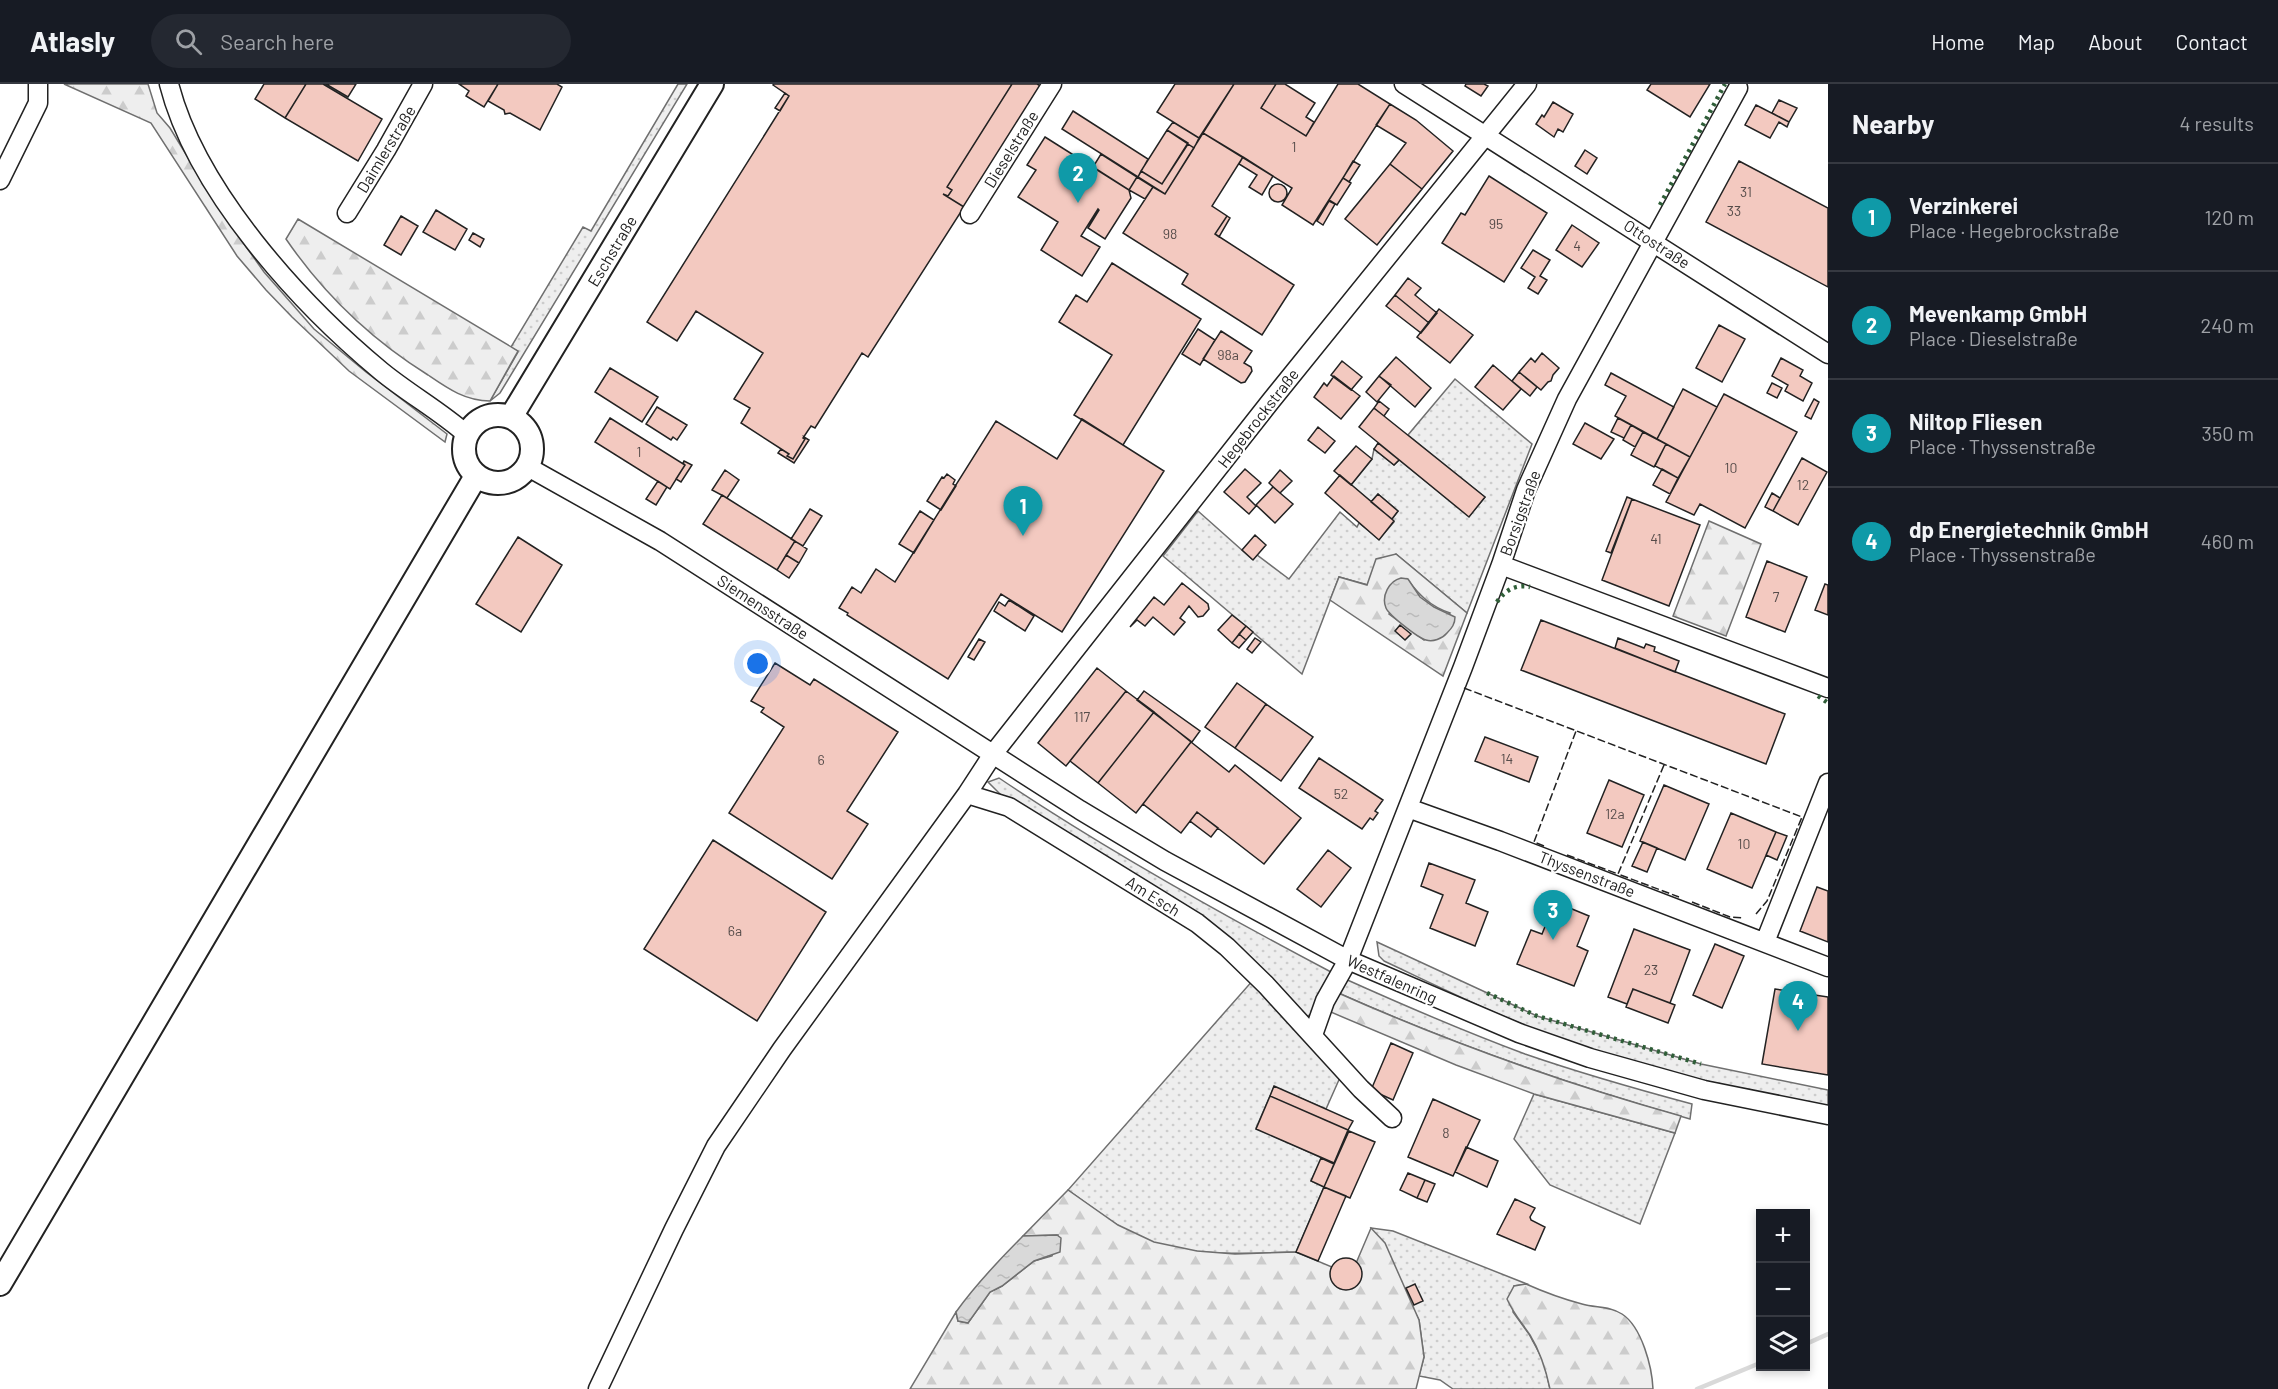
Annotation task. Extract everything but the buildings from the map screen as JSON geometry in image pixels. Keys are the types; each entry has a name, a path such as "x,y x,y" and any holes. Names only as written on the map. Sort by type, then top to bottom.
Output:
{"main road":[{"name":"Eschstraße","path":"511,417 712,84"},
{"path":"498,414 511,417 521,423 528,432 532,444 532,456 528,467 510,482 498,484 487,482 468,468 463,446 466,434 474,424 485,417 498,414"},
{"path":"0,1284 476,476"}],"street":[{"path":"0,180 38,103 38,84"},
{"path":"169,84 189,135 210,176 236,215 286,279 310,307 351,345 408,393 466,434"},
{"name":"Daimlerstraße","path":"347,213 423,84"},
{"name":"Dieselstraße","path":"970,214 1052,84"},
{"name":"Ottostraße","path":"1404,84 1828,354"},
{"name":"Hegebrockstraße","path":"598,1389 617,1345 716,1146 782,1049 967,794 993,754 1270,402 1527,84"},
{"name":"Borsigstraße","path":"1347,960 1502,565 1526,490 1567,399 1738,88"},
{"name":"Siemensstraße","path":"528,467 660,541 993,754"},
{"path":"1502,565 1828,688"},
{"name":"Westfalenring","path":"993,754 1165,861 1347,960 1519,1033 1590,1058 1704,1090 1828,1115"},
{"path":"1765,942 1828,783"},
{"name":"Am Esch","path":"967,794 1009,807 1197,923 1227,947 1266,985 1360,1089 1392,1118"},
{"name":"Thyssenstraße","path":"1408,808 1828,967"},
{"path":"1313,1035 1325,1001 1347,960"}],"green space":[{"path":"64,84 148,84 157,113 170,128 218,207 264,272 314,329 447,434 445,442 349,371 266,290 237,256 151,123"},
{"path":"678,84 687,84 500,393 490,401 518,352 511,347 583,227 591,231"},
{"path":"298,219 518,351 490,401 472,399 442,385 387,347 332,297 286,239"},
{"path":"1455,379 1532,444 1467,613 1396,554 1368,585 1339,577 1302,674 1163,556 1198,511 1252,559 1257,555 1289,579 1340,512 1357,527 1359,523 1379,539 1394,522 1392,519 1398,511 1378,494 1371,502 1351,485 1372,459 1374,449 1394,465 1399,460 1469,516 1485,497 1408,435"},
{"path":"1709,521 1761,544 1726,636 1673,616"},
{"path":"1396,554 1467,613 1443,676 1330,600 1339,577 1367,585 1376,559","holes":["1407,579 1431,604 1450,613 1424,640 1389,614"]},
{"path":"999,778 1162,880 1331,972 1327,988 1314,1013 1301,1019 1199,918 1001,795 988,782"},
{"path":"1377,942 1537,1016 1701,1064 1828,1090 1828,1107 1672,1073 1555,1037 1480,1006 1384,961 1379,956"},
{"path":"1343,978 1433,1018 1525,1054 1692,1104 1690,1119 1555,1077 1423,1029 1336,992"},
{"path":"1254,979 1342,1073 1326,1109 1274,1087 1256,1128 1322,1158 1311,1181 1324,1187 1296,1252 1207,1252 1171,1247 1143,1239 1110,1220 1068,1190"},
{"path":"1336,992 1421,1028 1506,1060 1593,1090 1681,1116 1675,1133 1534,1094 1456,1065 1326,1010"},
{"path":"1534,1094 1675,1133 1640,1224 1550,1185 1514,1139"},
{"path":"1068,1190 1118,1225 1154,1242 1197,1251 1235,1254 1296,1252 1351,1275 1371,1228 1385,1243 1419,1320 1424,1357 1416,1389 910,1389 956,1312 958,1321 968,1323 990,1292 1002,1286 1034,1261 1052,1256 1058,1235 1023,1236"},
{"path":"1371,1228 1393,1231 1527,1284 1514,1286 1513,1312 1529,1334 1544,1362 1550,1389 1453,1389 1440,1380 1419,1376 1424,1357 1419,1320"},
{"path":"1526,1284 1568,1300 1622,1314 1635,1328 1645,1348 1653,1389 1550,1389 1537,1348 1507,1299 1514,1286"}],"water":[{"path":"1401,578 1408,579 1420,597 1455,617 1453,626 1443,637 1432,641 1426,640 1404,626 1388,611 1385,594 1393,582"},
{"path":"1057,1235 1061,1238 1060,1252 1034,1261 1002,1286 990,1292 968,1323 958,1321 956,1312 988,1272 1023,1236"}],"waterway":[{"path":"1810,1342 1828,1334"},
{"path":"1697,1389 1756,1365"}],"hedge":[{"path":"1660,205 1725,84"},
{"path":"1497,602 1511,589 1520,586 1530,587"},
{"path":"1818,696 1828,703"},
{"path":"1487,993 1537,1016 1701,1064"}],"fence":[{"path":"1464,688 1802,817 1767,901 1756,914"},
{"path":"1544,846 1534,842 1576,731"},
{"path":"1664,765 1618,874 1679,897"},
{"path":"1567,855 1618,874"},
{"path":"1692,902 1730,917 1743,918"}],"place":[{"name":"Mevenkamp GmbH","path":"1078,203"},
{"name":"Verzinkerei","path":"1023,536"},
{"name":"Niltop Fliesen","path":"1553,940"},
{"name":"dp Energietechnik GmbH","path":"1798,1031"}]}
